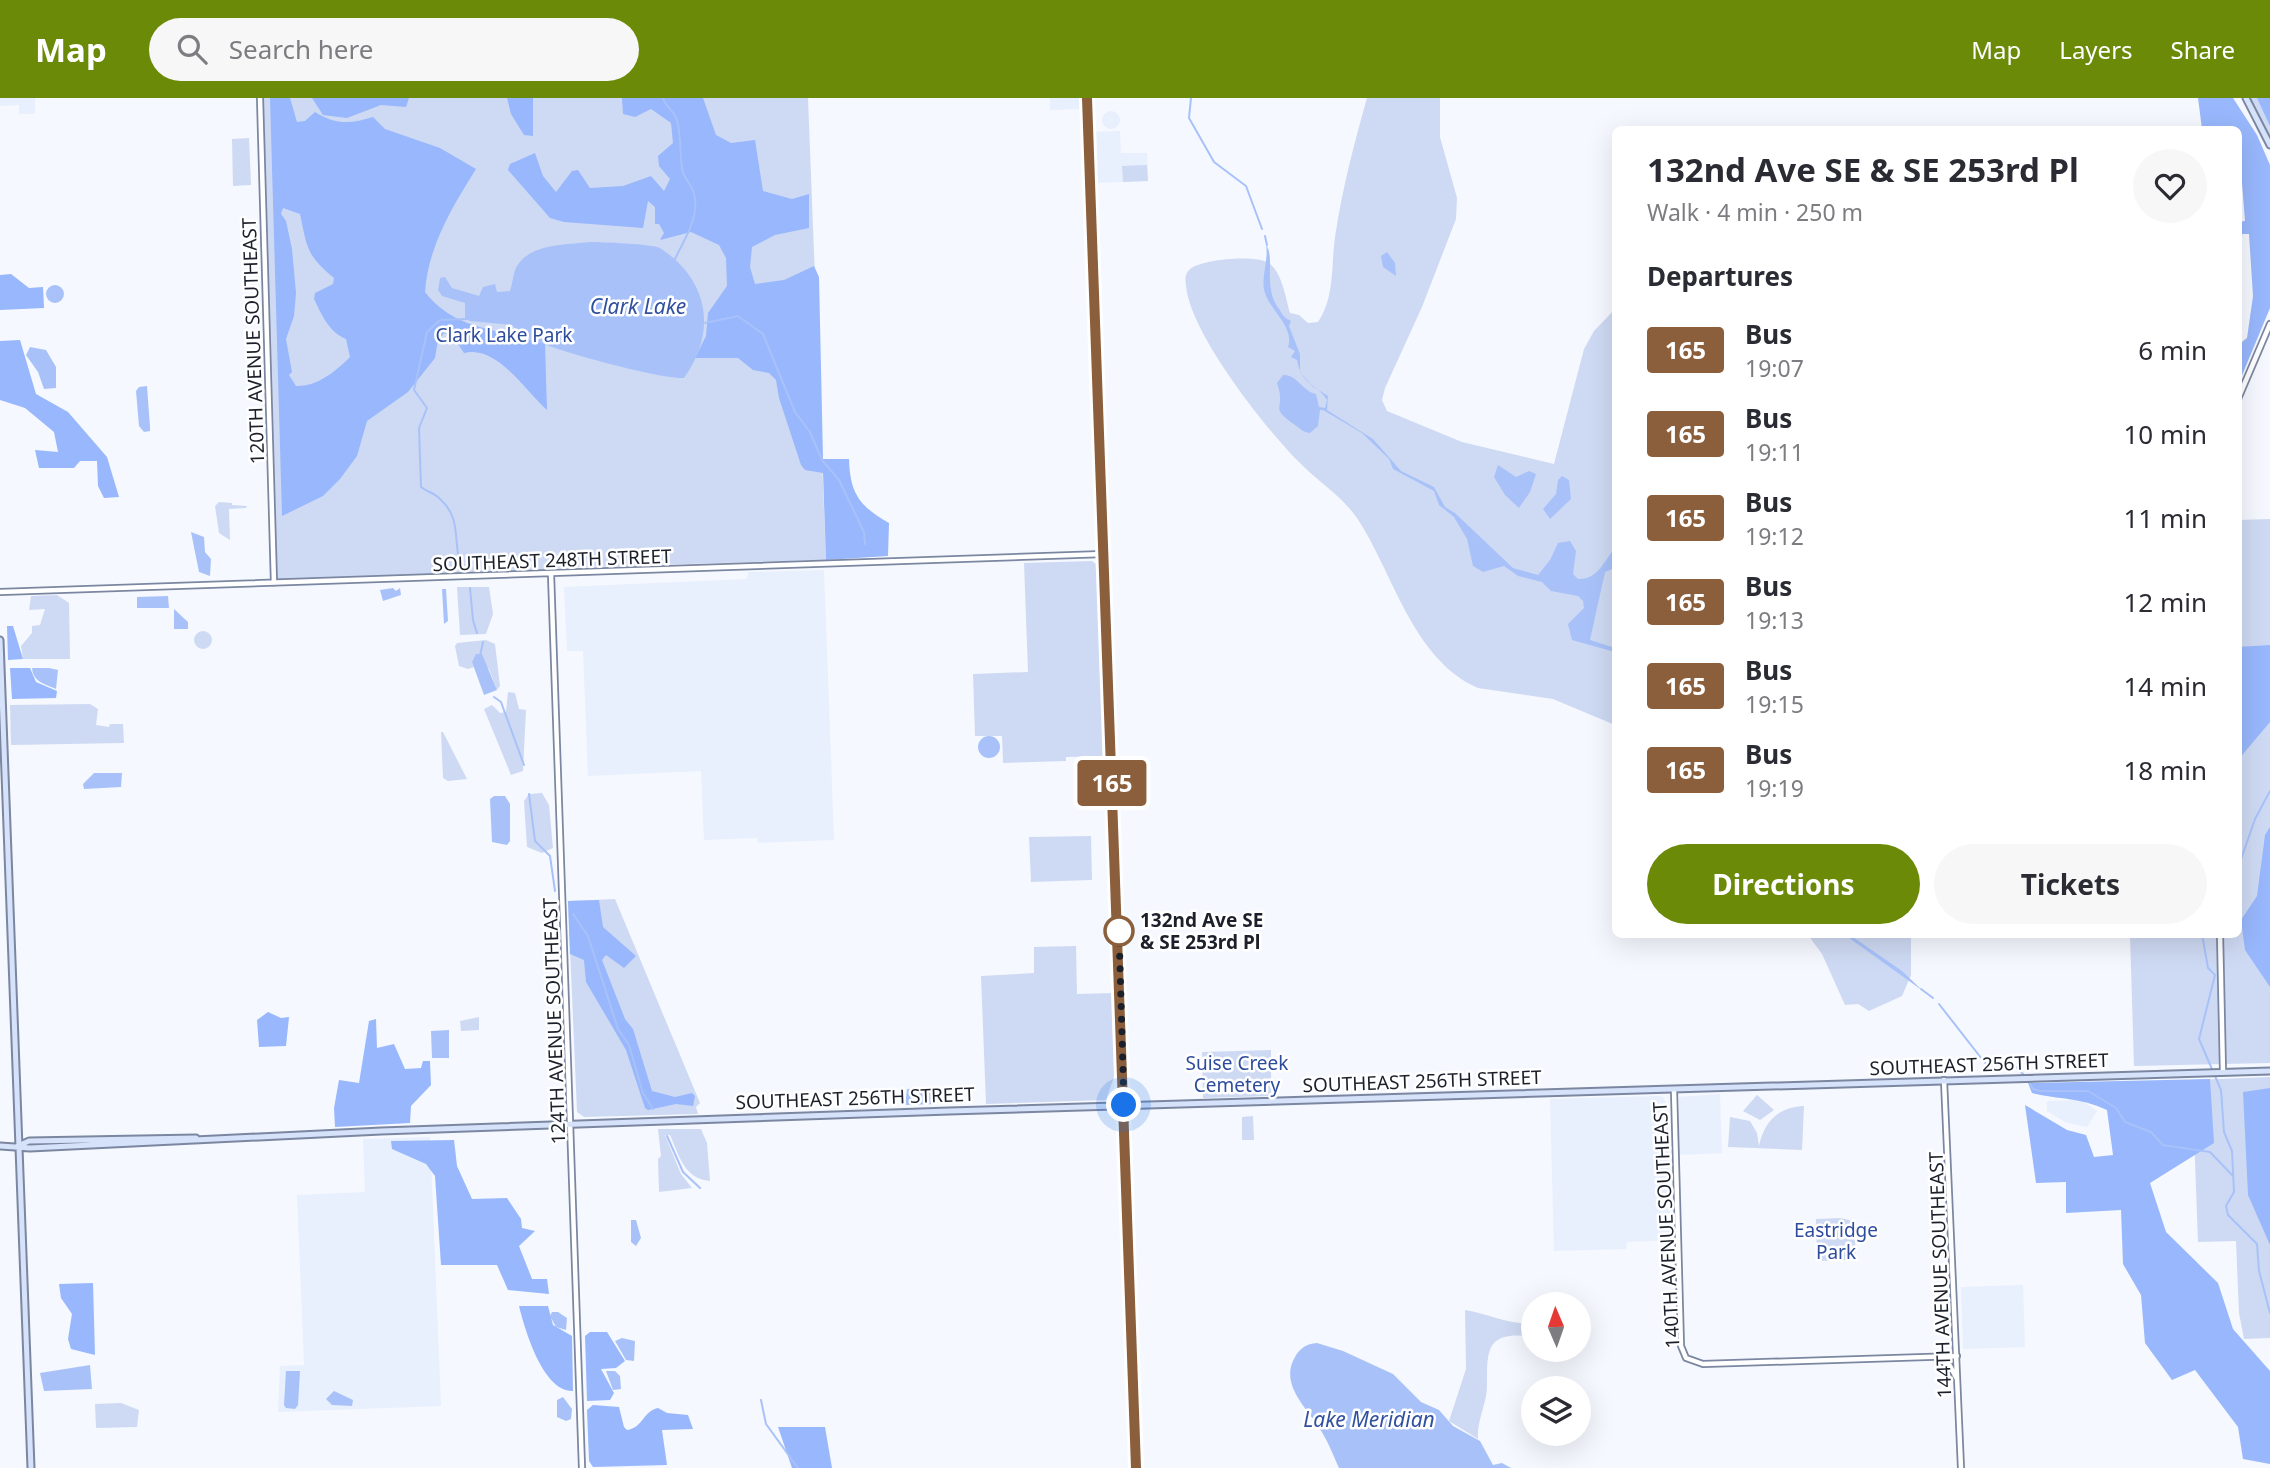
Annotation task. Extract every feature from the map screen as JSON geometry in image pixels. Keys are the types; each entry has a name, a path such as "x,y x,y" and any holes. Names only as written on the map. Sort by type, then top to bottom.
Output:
{"main road":[{"path":"1087,98 1136,1468"},
{"path":"2246,98 2270,145"},
{"path":"0,640 31,1468"},
{"name":"SOUTHEAST 256TH STREET","path":"0,1146 30,1148 198,1139 1124,1105 2270,1070"}],"street":[{"name":"120TH AVENUE SOUTHEAST","path":"260,98 274,584"},
{"path":"2242,390 2270,324"},
{"name":"SOUTHEAST 248TH STREET","path":"0,592 1104,554"},
{"name":"124TH AVENUE SOUTHEAST","path":"551,573 582,1468"},
{"path":"2217,1073 2220,938"},
{"name":"144TH AVENUE SOUTHEAST","path":"1944,1080 1961,1468"},
{"name":"140TH AVENUE SOUTHEAST","path":"1674,1090 1681,1346 1686,1358 1703,1364 1930,1356"},
{"path":"1930,1356 1957,1356"},
{"path":"1930,1356 1947,1363 1958,1383"}],"shaded area":[{"path":"0,98 35,98 35,114 19,114 19,105 0,106"},
{"path":"1050,98 1082,98 1083,109 1050,110"},
{"path":"1111,111 1119,116 1120,120 1115,128 1111,129 1103,124 1102,120 1107,112"},
{"path":"1120,131 1121,153 1147,153 1148,181 1094,183 1092,132"},
{"path":"824,570 834,840 758,843 757,838 704,840 701,771 588,776 583,651 567,651 564,587 747,579 748,572"},
{"path":"1720,1094 1722,1153 1678,1155 1679,1097"},
{"path":"1663,1097 1667,1105 1671,1240 1627,1242 1626,1249 1554,1251 1550,1099"},
{"path":"2081,1100 2097,1111 2087,1127 2065,1122 2047,1111 2047,1101"},
{"path":"430,1137 441,1406 278,1412 280,1366 304,1365 297,1195 365,1192 363,1139"},
{"path":"2023,1285 2025,1347 1963,1349 1961,1287"}],"green space":[{"name":"Clark Lake Park","path":"260,98 808,98 826,560 551,568 551,574 274,584"},
{"path":"270,98 290,98 297,122 305,121 315,112 343,122 373,117 385,129 440,148 476,169 436,243 425,292 450,315 465,322 545,344 547,410 499,362 476,352 464,353 454,338 444,333 438,340 435,358 408,392 367,421 357,456 340,479 323,496 282,516","holes":["283,208 300,214 309,250 334,278 333,284 315,293 314,299 330,327 346,339 350,357 332,373 304,386 296,386 289,375 292,372 286,339 294,316 296,293 292,249 286,221 281,214"]},
{"path":"312,98 409,98 406,107 381,105 347,118 323,115"},
{"path":"507,98 533,98 533,136 524,135 511,114"},
{"path":"622,98 703,98 716,135 731,143 755,140 763,191 792,199 809,194 809,228 775,235 752,247 750,267 755,284 784,280 814,266 819,277 823,459 849,459 851,481 858,497 870,511 889,523 888,556 826,560 823,473 805,470 801,465 779,398 776,380 769,373 753,370 738,358 695,358 706,336 708,313 727,286 726,258 719,245 691,232 660,240 664,233 659,224 655,224 655,207 648,201 643,228 564,222 550,218 508,170 510,164 535,153 543,176 556,192 572,171 578,170 590,188 623,186 651,176 664,191 670,179 659,166 658,156 673,143 671,123 651,109 635,117 623,114"},
{"path":"1367,98 1440,98 1440,137 1457,198 1456,219 1422,307 1385,388 1382,400 1387,411 1462,442 1554,464 1584,349 1594,331 1612,312 1612,724 1553,699 1478,688 1455,675 1436,657 1406,612 1357,518 1299,462 1268,427 1231,379 1200,328 1190,305 1185,281 1189,270 1205,263 1242,259 1254,259 1270,264 1278,273 1290,313 1299,315 1308,323 1318,322 1330,292 1335,237"},
{"path":"2198,98 2233,98 2257,135 2270,165 2270,308 2242,375 2242,342 2247,338 2253,296 2249,234 2242,234 2242,221 2245,221 2242,126 2202,126"},
{"path":"2250,98 2270,98 2270,138"},
{"path":"2257,98 2270,98 2270,126"},
{"path":"249,138 251,185 233,186 232,139"},
{"path":"1147,165 1148,181 1123,182 1122,166"},
{"path":"11,274 29,288 43,287 44,308 0,310 0,275"},
{"path":"20,340 36,394 68,412 107,457 119,497 104,498 98,486 97,461 80,461 74,468 39,468 35,450 58,452 54,432 25,408 0,400 0,341"},
{"path":"219,502 247,506 229,509 230,540 219,533 215,506"},
{"path":"2270,519 2270,1063 2134,1066 2130,938 2242,938 2242,520"},
{"path":"1092,561 1099,566 1105,753 1102,756 1066,757 1066,761 1003,763 1002,736 975,736 973,674 1028,672 1024,563"},
{"path":"457,587 489,587 493,614 486,634 460,635"},
{"path":"57,595 69,603 70,659 23,659 21,646 32,633 32,626 40,625 45,609 29,610 31,596"},
{"path":"7,626 13,626 23,659 8,660"},
{"path":"203,631 209,634 212,640 209,646 203,649 197,646 194,640 197,634"},
{"path":"486,640 495,644 500,686 497,690 489,669 472,662 474,667 468,669 459,666 455,646 457,643"},
{"path":"2270,645 2270,722 2242,755 2242,647"},
{"path":"10,668 30,668 36,682 57,691 56,698 12,699"},
{"path":"508,692 515,693 519,709 526,710 523,771 511,775 484,709 492,705 500,713 506,712"},
{"path":"90,704 98,709 96,725 109,727 110,724 123,724 124,743 11,745 10,705"},
{"path":"441,732 467,779 448,781 443,778"},
{"path":"542,793 549,805 553,848 542,853 527,847 524,801 529,794"},
{"path":"2270,827 2270,987 2245,950 2242,928 2242,918 2257,896 2265,835"},
{"path":"1091,836 1092,880 1031,882 1029,837"},
{"path":"615,899 700,1103 696,1107 698,1114 584,1117 577,1112 568,901"},
{"path":"599,900 603,927 636,956 624,968 606,955 602,960 625,1019 633,1029 652,1091 675,1097 692,1093 695,1096 693,1106 676,1104 648,1110 645,1108 626,1050 586,982 584,960 570,954 568,901"},
{"path":"1810,938 1911,938 1911,975 1902,996 1869,1011 1858,1004 1845,1005 1822,954"},
{"path":"1076,946 1077,994 1114,993 1116,1071 1106,1100 986,1104 981,976 1034,973 1034,947"},
{"path":"268,1012 281,1018 289,1017 286,1046 259,1047 257,1020"},
{"path":"479,1017 479,1030 461,1031 460,1021"},
{"path":"376,1019 377,1048 394,1044 405,1069 421,1068 423,1061 430,1061 431,1085 411,1106 410,1123 335,1127 334,1108 339,1080 359,1083 369,1021"},
{"name":"Suise Creek Cemetery","path":"1271,1050 1271,1096 1203,1098 1202,1052"},
{"path":"2270,1077 2270,1338 2244,1339 2239,1313 2236,1241 2198,1242 2192,1080"},
{"path":"2210,1079 2214,1143 2150,1183 2166,1232 2218,1283 2233,1329 2270,1371 2270,1464 2243,1459 2238,1427 2195,1370 2172,1380 2145,1343 2141,1295 2123,1264 2121,1210 2066,1213 2066,1182 2036,1183 2025,1105 2067,1130 2086,1135 2094,1157 2113,1155 2107,1110 2078,1101 2032,1093 2028,1083"},
{"path":"2270,1088 2270,1245 2248,1195 2243,1092"},
{"path":"1757,1095 1774,1110 1760,1120 1743,1111"},
{"path":"1804,1106 1802,1150 1728,1147 1730,1117 1750,1121 1757,1133 1759,1146 1764,1130 1774,1117 1787,1109"},
{"path":"1253,1116 1254,1140 1242,1140 1242,1117"},
{"path":"658,1129 701,1129 707,1143 710,1181 688,1171 670,1135 665,1135 681,1174 692,1188 659,1192 658,1159 661,1156"},
{"path":"454,1140 457,1166 472,1199 507,1198 521,1219 522,1228 535,1231 519,1246 532,1279 547,1279 549,1294 508,1290 497,1265 441,1265 435,1176 426,1164 392,1149 391,1141"},
{"name":"Eastridge Park","path":"1840,1218 1854,1221 1856,1260 1817,1261 1816,1219"},
{"path":"93,1283 95,1355 71,1349 68,1339 72,1314 61,1298 59,1284"},
{"path":"519,1306 548,1306 553,1325 572,1336 573,1391 562,1389 544,1371 531,1344"},
{"path":"1465,1310 1521,1323 1521,1336 1503,1337 1491,1347 1478,1439 1449,1421 1466,1369"},
{"path":"590,1332 607,1332 625,1361 616,1368 601,1369 614,1393 610,1400 587,1401 585,1336"},
{"path":"121,1403 139,1410 137,1427 96,1428 95,1404"},
{"path":"593,1405 619,1407 627,1430 658,1408 667,1413 688,1415 693,1429 662,1430 667,1465 593,1467 589,1461 587,1410"},
{"path":"778,1427 825,1427 832,1468 792,1468"}],"water":[{"name":"Clark Lake","path":"590,242 638,244 660,248 689,275 698,290 704,324 695,360 684,378 651,374 578,355 537,342 519,333 512,325 470,321 465,318 465,303 442,296 438,290 440,278 445,277 452,288 479,296 483,287 495,284 497,292 510,291 515,270 528,255 548,247"},
{"path":"1266,245 1270,257 1271,291 1282,313 1291,321 1289,326 1300,354 1300,370 1297,360 1291,357 1295,351 1288,347 1285,326 1265,293 1263,281"},
{"path":"1387,252 1395,263 1396,276 1383,267 1381,256"},
{"path":"55,285 61,288 64,294 61,300 55,303 49,300 46,294 49,288"},
{"path":"30,347 46,350 56,367 56,388 44,389 38,372 26,355"},
{"path":"1283,375 1292,377 1316,394 1319,407 1325,408 1327,400 1318,390 1328,396 1327,410 1373,439 1401,471 1434,487 1445,507 1455,513 1513,568 1538,575 1550,560 1558,543 1570,541 1576,551 1573,574 1578,579 1585,579 1600,569 1612,552 1612,569 1605,572 1590,640 1612,647 1612,651 1572,640 1568,624 1584,608 1583,601 1578,596 1551,591 1542,582 1518,576 1504,566 1483,572 1473,566 1467,539 1454,517 1439,505 1434,491 1393,469 1389,459 1362,433 1323,410 1320,410 1318,426 1310,433 1287,419 1280,411 1277,383"},
{"path":"147,386 150,431 144,432 139,426 136,391 139,387"},
{"path":"1498,465 1516,477 1529,471 1536,474 1530,492 1519,508 1505,495 1494,477"},
{"path":"1562,476 1569,480 1571,499 1550,519 1543,509 1556,494 1558,480"},
{"path":"191,532 204,537 205,552 211,559 210,576 199,572"},
{"path":"393,588 396,591 400,588 401,595 383,601 380,590"},
{"path":"442,589 446,589 448,621 444,624"},
{"path":"168,596 169,608 137,608 137,597"},
{"path":"174,609 188,622 188,629 174,629"},
{"path":"476,654 482,654 497,690 484,695 472,662"},
{"path":"32,668 58,670 56,689 37,679"},
{"path":"989,736 997,739 1000,747 997,755 989,758 981,755 978,747 981,739"},
{"path":"94,773 122,773 121,787 84,789 83,784"},
{"path":"494,796 505,796 510,804 510,841 507,845 492,842 490,799"},
{"path":"1849,938 1854,938 1902,971 1923,991"},
{"path":"449,1030 449,1058 432,1058 431,1031"},
{"path":"936,1088 936,1104 905,1105 907,1089"},
{"path":"631,1220 636,1220 641,1238 636,1246 631,1242"},
{"path":"552,1312 558,1312 567,1318 566,1330 556,1327 550,1316"},
{"path":"622,1338 635,1341 634,1361 626,1360 615,1341"},
{"name":"Lake Meridian","path":"1317,1343 1343,1351 1393,1374 1421,1402 1439,1410 1453,1426 1480,1441 1493,1465 1502,1463 1511,1468 1339,1468 1323,1434 1298,1397 1290,1378 1297,1354 1307,1345"},
{"path":"90,1365 92,1389 44,1391 40,1373"},
{"path":"286,1371 300,1371 298,1405 295,1409 286,1408 284,1405"},
{"path":"606,1371 615,1371 620,1376 621,1389 613,1390"},
{"path":"334,1391 353,1400 352,1406 332,1405 326,1399"},
{"path":"563,1397 572,1409 571,1419 566,1421 557,1417 557,1400"}],"waterway":[{"path":"663,98 677,120 682,169 694,193 695,202 693,219 675,259"},
{"path":"1191,98 1189,118 1214,162 1246,186 1262,229"},
{"path":"1265,236 1267,245"},
{"path":"705,323 738,316 763,334 795,412 810,432 822,460 839,480 864,532 865,544"},
{"path":"463,572 452,516 438,497 421,487 419,428 427,408 414,390 427,332 440,320 467,319"},
{"path":"470,588 477,633"},
{"path":"480,656 483,642"},
{"path":"494,697 501,702 524,765"},
{"path":"2242,856 2255,819 2270,791"},
{"path":"529,794 535,841 550,856 555,891"},
{"path":"573,914 588,936 618,1029 629,1045 643,1093 653,1109"},
{"path":"2203,938 2208,968 2215,975 2199,1039 2221,1090 2224,1132 2232,1151 2234,1192 2226,1206 2228,1215 2257,1244 2259,1271 2270,1313"},
{"path":"1921,989 1933,998"},
{"path":"1939,1004 1985,1063 2015,1066 2023,1074"},
{"path":"2029,1082 2033,1089 2040,1091 2088,1091 2116,1108 2125,1122 2151,1132 2163,1145 2210,1152 2233,1176"},
{"path":"667,1136 683,1172 700,1188"},
{"path":"761,1400 766,1424 798,1468"}],"bus line":[{"name":"165","path":"1087,98 1103,484 1119,937 1126,1241 1136,1468"}],"place":[{"name":"132nd Ave SE & SE 253rd Pl","path":"1119,931"}],"route":[{"path":"1119,931 1124,1105"}]}
